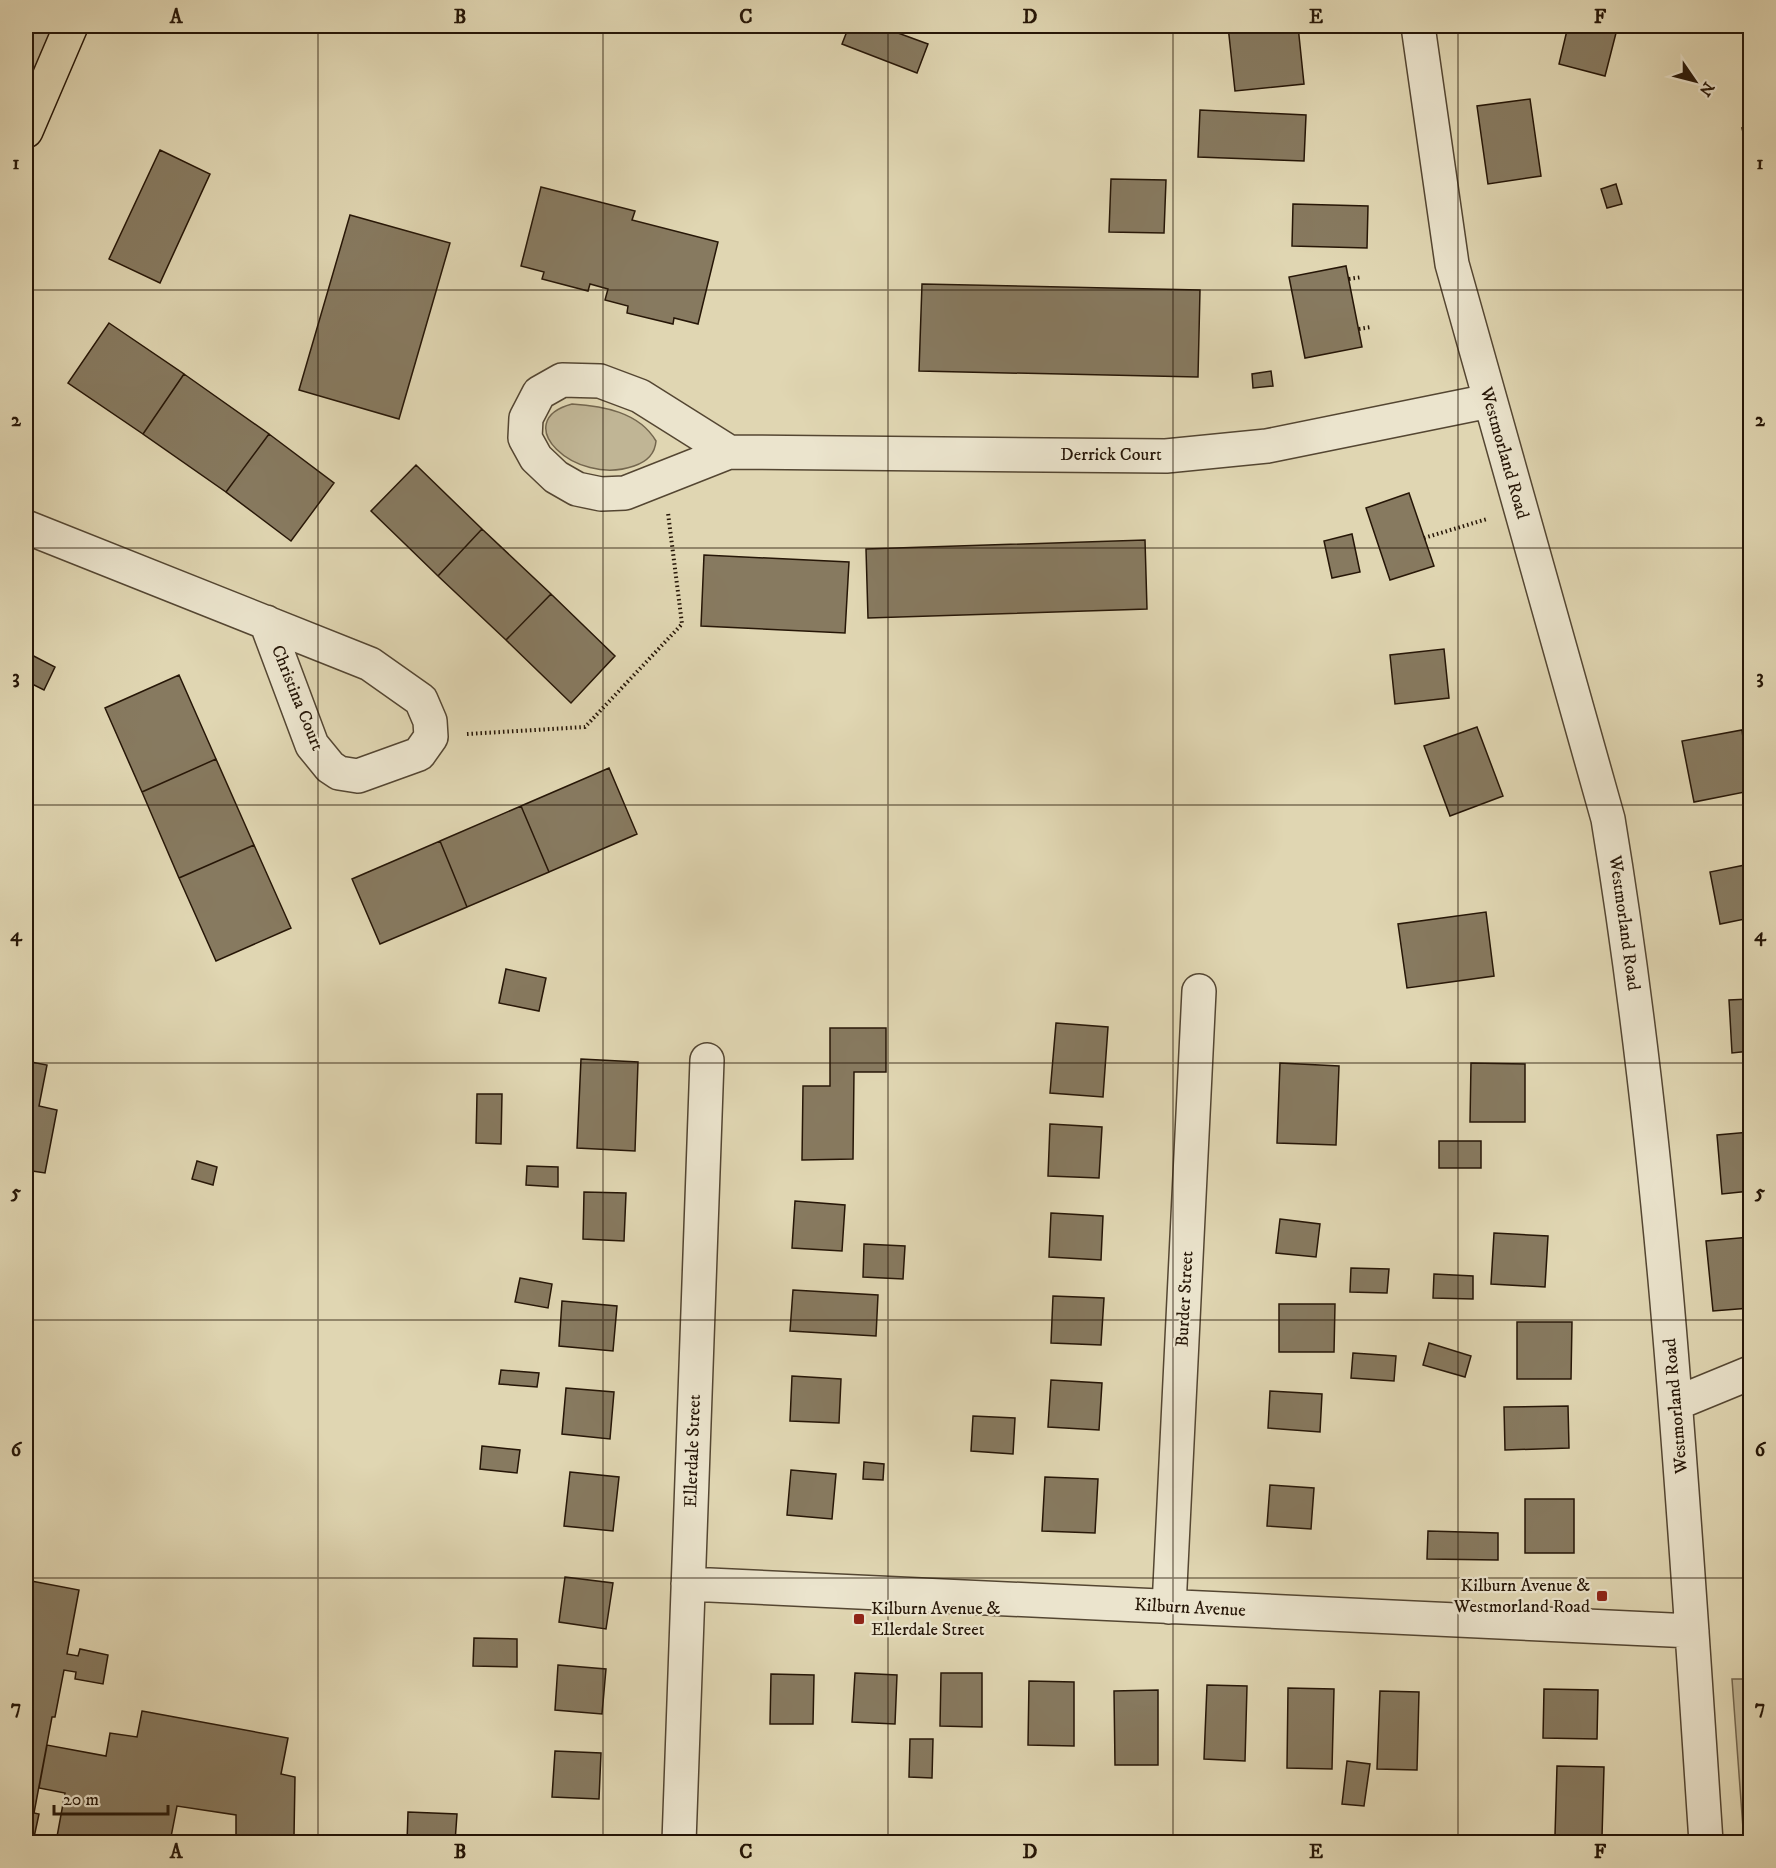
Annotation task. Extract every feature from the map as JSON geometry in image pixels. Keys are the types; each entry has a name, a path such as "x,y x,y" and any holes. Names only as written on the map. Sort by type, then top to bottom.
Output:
{"main road":[{"path":"26,131 70,26"}],"street":[{"name":"Westmorland Road","path":"1418,26 1452,264 1608,819 1644,1069 1677,1403 1706,1842"},
{"name":"Derrick Court","path":"729,452 640,396 600,381 562,380 539,393 526,418 525,438 536,458 556,477 577,489 601,494 625,493 729,452 1166,456 1224,452 1489,401"},
{"name":"Christina Court","path":"26,527 266,622 370,664 421,700 430,721 431,737 419,754 358,776 339,773 330,767 312,745 266,622"},
{"name":"Burder Street","path":"1169,1607 1199,991"},
{"name":"Ellerdale Street","path":"679,1842 707,1060"},
{"path":"1677,1403 1750,1373"},
{"name":"Kilburn Avenue","path":"688,1584 1692,1631"}],"path":[{"path":"1349,279 1362,278"},
{"path":"1359,329 1371,327"},
{"path":"431,737 585,727 682,624 663,478"},
{"path":"1424,538 1520,509"}],"shaded area":[{"path":"26,26 71,26 26,131"},
{"path":"572,404 619,412 640,423 656,441 652,454 634,466 611,470 590,468 571,460 557,449 548,437 546,424 554,412"},
{"path":"1732,1679 1750,1679 1750,1842 1744,1842"}],"building":[{"path":"849,26 879,26 928,44 917,73 842,44"},
{"path":"1228,26 1298,26 1304,84 1235,91"},
{"path":"1568,26 1587,26 1616,33 1605,76 1559,64"},
{"path":"1750,81 1750,110 1745,82"},
{"path":"1530,99 1541,176 1488,184 1477,106"},
{"path":"1200,110 1306,115 1304,161 1198,157"},
{"path":"1750,127 1750,140 1745,141 1742,128"},
{"path":"160,150 210,174 160,283 109,259"},
{"path":"1111,179 1166,180 1164,233 1109,232"},
{"path":"1616,184 1622,204 1607,208 1601,189"},
{"path":"541,187 635,211 632,220 718,242 698,324 674,318 673,324 627,313 628,306 605,300 608,289 590,284 588,291 542,279 544,272 521,266"},
{"path":"1293,204 1368,206 1367,248 1292,246"},
{"path":"350,215 450,243 399,419 299,390"},
{"path":"1346,266 1362,347 1305,358 1289,277"},
{"path":"922,284 1200,290 1198,377 919,371"},
{"path":"109,323 184,374 143,434 68,383"},
{"path":"1271,371 1273,386 1253,388 1252,374"},
{"path":"184,374 269,434 226,492 143,434"},
{"path":"269,434 334,483 291,541 226,492"},
{"path":"416,465 482,529 438,576 371,511"},
{"path":"1409,493 1434,566 1390,580 1366,508"},
{"path":"482,529 551,594 506,640 438,576"},
{"path":"1352,534 1360,572 1332,578 1324,541"},
{"path":"1145,540 1147,609 868,618 866,549"},
{"path":"704,555 849,562 845,633 701,626"},
{"path":"551,594 615,656 571,703 506,640"},
{"path":"1444,649 1449,698 1395,704 1390,655"},
{"path":"26,652 55,667 44,690 26,681"},
{"path":"179,675 216,759 142,792 105,708"},
{"path":"1477,727 1503,796 1450,816 1424,746"},
{"path":"1742,730 1750,791 1694,802 1682,741"},
{"path":"216,759 254,845 179,878 142,792"},
{"path":"609,768 637,834 549,872 521,806"},
{"path":"521,806 549,872 467,907 440,841"},
{"path":"440,841 467,907 380,944 352,879"},
{"path":"254,845 291,928 216,961 179,878"},
{"path":"1750,864 1750,918 1720,924 1710,872"},
{"path":"1486,912 1494,976 1407,988 1398,924"},
{"path":"506,969 546,978 539,1011 499,1003"},
{"path":"1750,999 1750,1051 1732,1053 1729,1000"},
{"path":"1056,1023 1108,1027 1103,1097 1050,1093"},
{"path":"830,1028 886,1028 886,1072 854,1072 853,1159 802,1160 803,1086 830,1086"},
{"path":"581,1059 638,1062 635,1151 577,1148"},
{"path":"26,1061 47,1065 39,1106 57,1110 45,1173 26,1170"},
{"path":"1280,1063 1339,1066 1336,1145 1277,1143"},
{"path":"1471,1063 1525,1064 1525,1122 1470,1122"},
{"path":"477,1094 502,1094 501,1144 476,1143"},
{"path":"1050,1124 1102,1127 1099,1178 1048,1176"},
{"path":"1750,1132 1750,1191 1722,1194 1717,1135"},
{"path":"1439,1141 1481,1141 1481,1168 1439,1168"},
{"path":"197,1161 217,1167 213,1185 192,1179"},
{"path":"527,1166 558,1167 558,1187 526,1185"},
{"path":"584,1192 626,1193 624,1241 583,1239"},
{"path":"795,1201 845,1205 842,1251 792,1248"},
{"path":"1051,1213 1103,1216 1101,1260 1049,1257"},
{"path":"1280,1219 1320,1224 1316,1257 1276,1253"},
{"path":"1494,1233 1548,1236 1545,1287 1491,1284"},
{"path":"1750,1237 1750,1308 1713,1311 1706,1241"},
{"path":"864,1244 905,1246 903,1279 863,1277"},
{"path":"1351,1268 1389,1269 1387,1293 1350,1292"},
{"path":"1434,1274 1473,1276 1473,1299 1433,1298"},
{"path":"520,1278 552,1284 548,1308 515,1302"},
{"path":"793,1290 878,1295 876,1336 790,1331"},
{"path":"1053,1296 1104,1298 1101,1345 1051,1343"},
{"path":"562,1301 617,1306 613,1351 559,1346"},
{"path":"1279,1304 1335,1304 1334,1352 1279,1352"},
{"path":"1517,1322 1572,1322 1571,1379 1517,1379"},
{"path":"1429,1343 1471,1356 1465,1377 1423,1365"},
{"path":"1353,1353 1396,1356 1394,1381 1351,1378"},
{"path":"501,1370 539,1373 537,1387 499,1384"},
{"path":"792,1376 841,1379 839,1423 790,1421"},
{"path":"1051,1380 1102,1383 1099,1430 1048,1427"},
{"path":"566,1388 614,1392 610,1439 562,1434"},
{"path":"1270,1391 1322,1394 1320,1432 1268,1428"},
{"path":"1568,1406 1569,1448 1505,1450 1504,1407"},
{"path":"973,1416 1015,1418 1013,1454 971,1451"},
{"path":"482,1446 520,1450 517,1473 480,1469"},
{"path":"864,1462 884,1464 883,1480 863,1479"},
{"path":"791,1470 836,1474 832,1519 787,1515"},
{"path":"570,1472 619,1477 613,1531 564,1526"},
{"path":"1045,1477 1098,1479 1095,1533 1042,1531"},
{"path":"1270,1485 1314,1488 1311,1529 1267,1526"},
{"path":"1525,1499 1574,1499 1574,1553 1525,1553"},
{"path":"1428,1531 1498,1533 1498,1560 1427,1559"},
{"path":"565,1577 613,1583 606,1629 559,1622"},
{"path":"26,1580 79,1590 67,1654 78,1656 80,1649 108,1655 103,1684 75,1679 76,1672 64,1670 55,1717 52,1717 34,1813 39,1814 33,1842 26,1842"},
{"path":"474,1638 517,1639 517,1667 473,1666"},
{"path":"558,1665 606,1669 602,1714 555,1710"},
{"path":"855,1673 897,1675 895,1724 852,1722"},
{"path":"941,1673 982,1673 982,1727 940,1726"},
{"path":"771,1674 814,1675 813,1724 770,1724"},
{"path":"1029,1681 1074,1682 1074,1746 1028,1745"},
{"path":"1207,1685 1247,1686 1245,1761 1204,1759"},
{"path":"1288,1688 1334,1689 1332,1769 1287,1768"},
{"path":"1544,1689 1598,1690 1597,1739 1543,1738"},
{"path":"1158,1690 1158,1765 1115,1765 1114,1691"},
{"path":"1380,1691 1419,1692 1417,1770 1377,1769"},
{"path":"142,1711 288,1738 281,1774 295,1777 294,1836 308,1835 308,1842 236,1842 236,1815 177,1806 170,1842 56,1842 65,1793 39,1788 47,1745 106,1756 110,1733 137,1737"},
{"path":"910,1739 933,1739 932,1778 909,1777"},
{"path":"555,1751 601,1753 599,1799 552,1797"},
{"path":"1347,1761 1370,1764 1364,1806 1342,1804"},
{"path":"1557,1766 1604,1767 1602,1837 1555,1835"},
{"path":"408,1812 457,1814 455,1842 407,1842"},
{"path":"542,1837 602,1839 602,1842 541,1842"}],"place":[{"name":"Kilburn Avenue & Westmorland Road","path":"1602,1596"},
{"name":"Kilburn Avenue & Ellerdale Street","path":"859,1619"}]}
